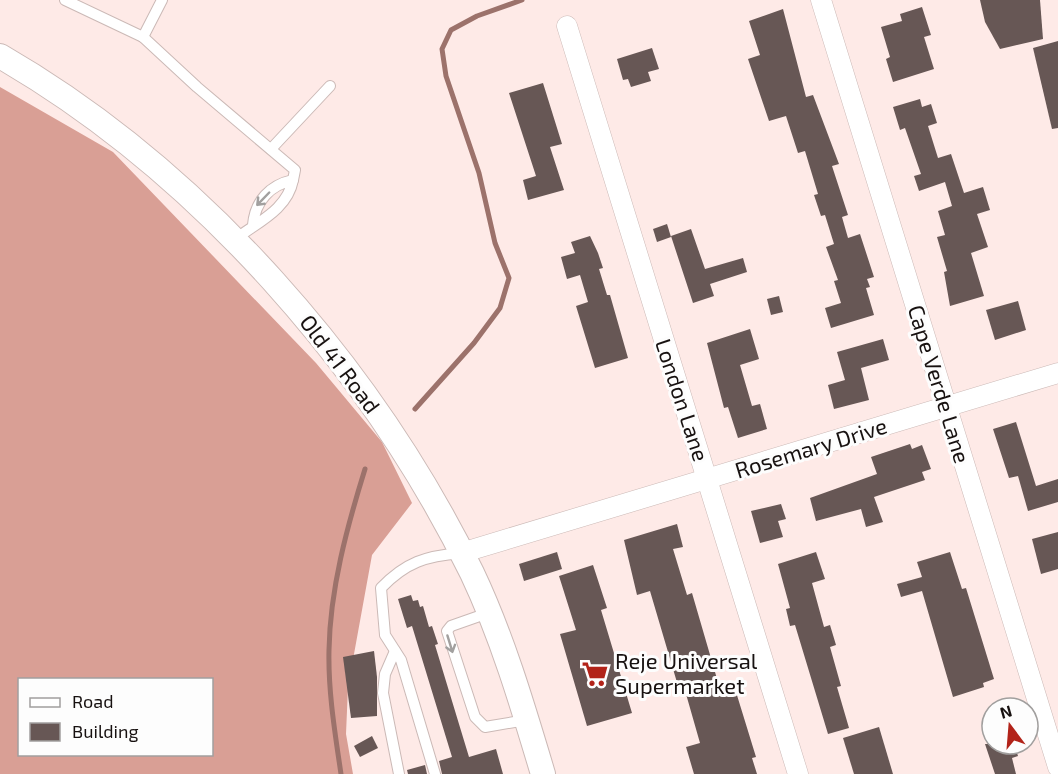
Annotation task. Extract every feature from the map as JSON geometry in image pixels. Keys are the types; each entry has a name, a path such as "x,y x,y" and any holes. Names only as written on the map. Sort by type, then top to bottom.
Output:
{"street":[{"name":"Cape Verde Lane","path":"821,0 1058,767"},
{"name":"London Lane","path":"567,26 798,774"},
{"name":"Old 41 Road","path":"0,56 105,127 154,166 233,241 313,325 342,361 402,449 461,553 488,613 543,774"},
{"name":"Rosemary Drive","path":"461,553 1058,373"}],"lane":[{"path":"65,0 143,37 197,87 295,170 291,193 280,206 233,241"},
{"path":"143,37 162,0"},
{"path":"271,149 330,86"},
{"path":"253,225 255,208 278,183 293,180"},
{"path":"435,774 400,660 385,634 381,588 393,576 428,556 461,553"},
{"path":"488,613 451,626 447,631 475,717 485,727 526,720"},
{"path":"395,651 385,674 382,693 399,774"}],"shaded area":[{"path":"0,87 113,152 316,363 382,442 412,503 372,555 348,687 346,734 353,774 0,774"}],"building":[{"path":"980,0 1040,0 1043,39 1000,49 985,22"},
{"path":"922,7 931,35 924,37 934,69 893,82 886,59 890,57 881,27 902,21 900,14"},
{"path":"783,9 806,97 813,95 839,164 832,166 848,215 842,217 848,238 860,234 874,277 867,279 870,287 866,288 874,315 831,328 825,308 841,303 834,281 838,280 826,247 834,244 825,215 821,216 814,195 818,194 805,151 798,153 786,116 769,121 748,59 760,55 749,21"},
{"path":"1058,41 1058,128 1052,129 1033,48"},
{"path":"652,48 659,69 648,72 651,81 631,87 628,79 623,80 617,59"},
{"path":"543,83 562,144 550,147 564,190 528,200 523,180 536,176 509,93"},
{"path":"920,99 922,107 931,104 937,123 928,126 938,158 951,154 964,193 983,187 990,210 977,214 988,247 971,253 984,296 950,306 944,272 947,271 937,237 945,235 938,211 952,206 945,182 919,191 914,176 921,174 905,128 900,130 893,107"},
{"path":"667,224 671,237 657,242 653,229"},
{"path":"691,229 705,269 743,258 747,272 710,284 714,296 693,303 671,236"},
{"path":"590,236 603,268 599,269 607,295 610,295 628,358 595,368 576,306 588,302 580,275 567,279 561,257 575,253 571,242"},
{"path":"779,296 783,312 771,315 767,299"},
{"path":"1018,301 1026,330 995,340 986,310"},
{"path":"750,329 759,359 740,365 752,406 760,404 767,429 738,438 728,407 724,408 707,343"},
{"path":"883,339 889,360 861,368 869,400 834,409 828,385 845,380 837,352"},
{"path":"1016,422 1036,486 1058,479 1058,502 1028,511 1018,476 1009,478 993,429"},
{"path":"910,444 912,449 922,445 931,469 922,472 925,480 874,497 883,522 866,527 861,509 816,521 810,498 877,474 871,457"},
{"path":"781,504 786,519 778,521 783,537 760,543 751,511"},
{"path":"677,524 683,547 673,549 687,595 692,593 722,696 736,692 756,757 752,758 757,774 694,774 686,747 700,743 686,694 681,696 650,591 637,595 624,540"},
{"path":"1058,532 1058,569 1041,574 1032,539"},
{"path":"557,552 562,569 524,581 519,564"},
{"path":"816,552 825,579 812,583 824,627 830,625 836,645 830,647 841,686 837,687 849,728 828,734 795,625 790,626 786,609 790,608 778,564"},
{"path":"950,552 962,589 966,588 994,679 983,683 984,687 953,697 922,591 901,597 897,584 922,577 917,562"},
{"path":"593,565 607,608 601,610 632,713 587,726 560,634 576,630 559,576"},
{"path":"411,595 413,601 418,600 420,607 423,606 429,627 432,626 438,644 435,645 469,757 496,749 503,774 442,774 439,761 452,757 412,626 407,628 398,599"},
{"path":"374,651 377,716 351,718 343,657"},
{"path":"879,727 893,774 854,774 843,738"},
{"path":"372,736 378,748 360,757 354,746"},
{"path":"989,756 1018,756 1012,758 1016,774 995,774"},
{"path":"425,765 427,774 408,774 407,770"}],"waterway":[{"path":"415,409 474,343 500,308 509,278 495,243 479,173 446,76 442,49 451,30 477,16 522,0"},
{"path":"341,774 332,712 330,627 341,558 365,469"}],"place":[{"name":"Reje Universal Supermarket","path":"595,674"}]}
